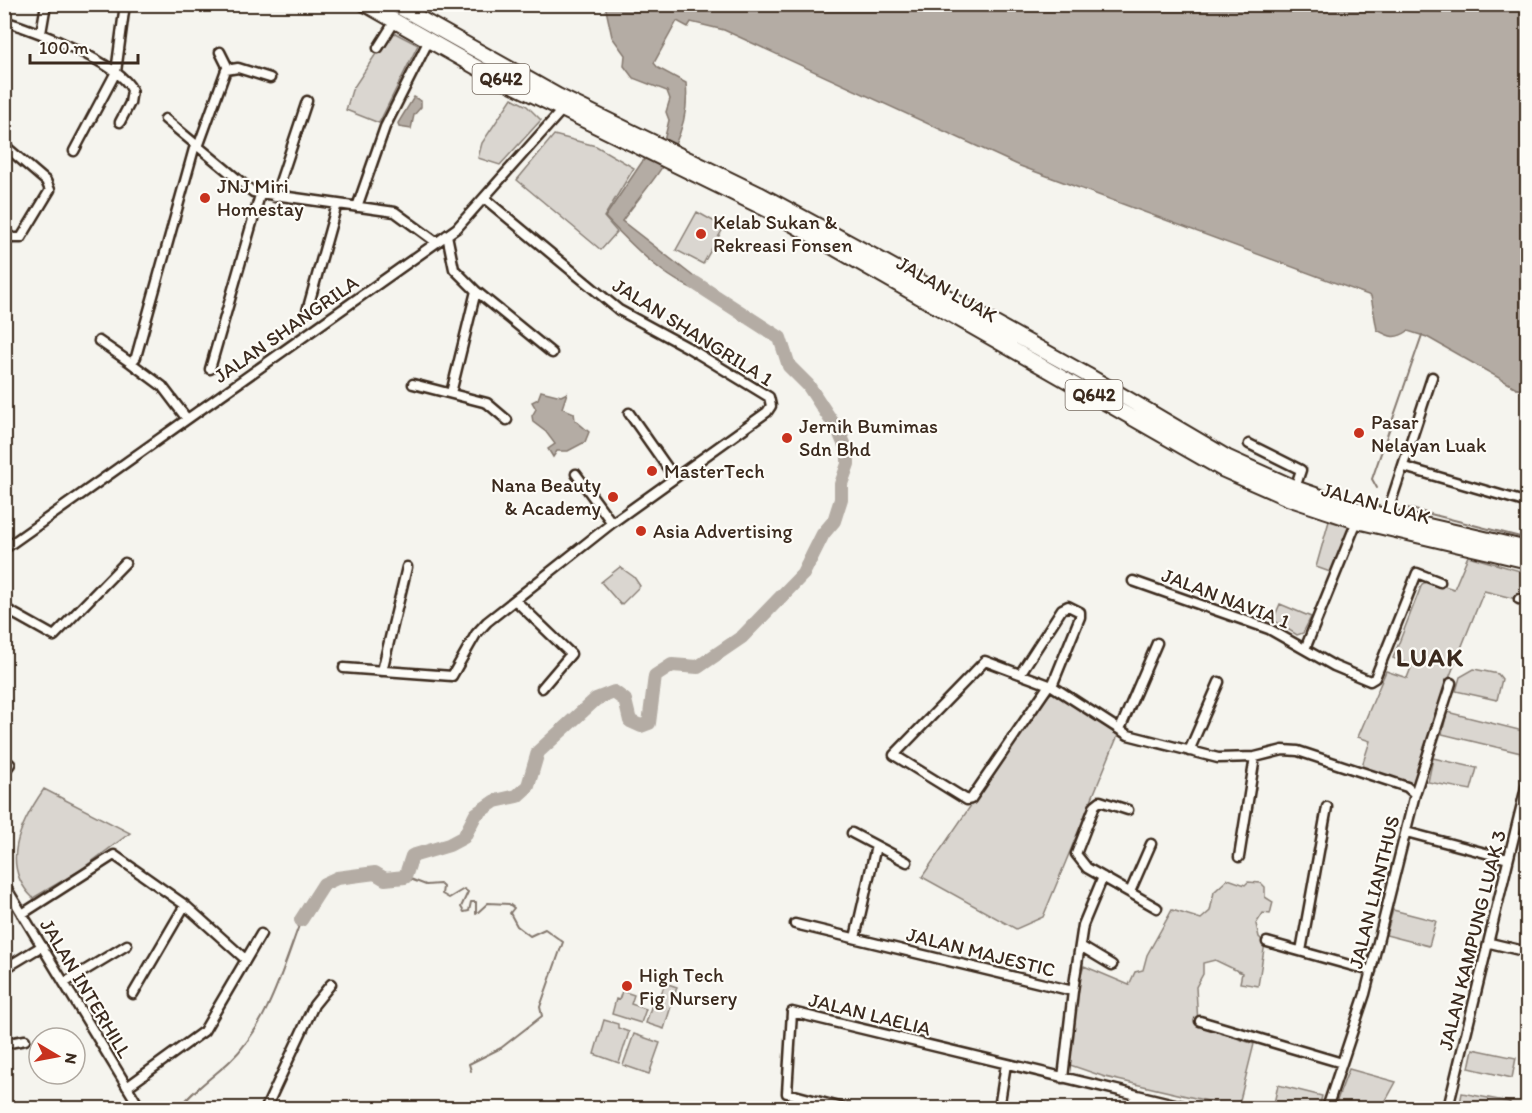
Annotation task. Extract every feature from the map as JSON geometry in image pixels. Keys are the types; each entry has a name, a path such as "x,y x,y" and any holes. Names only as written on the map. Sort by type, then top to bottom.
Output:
{"main road":[{"name":"JALAN LUAK","path":"365,4 562,110 642,142"},
{"name":"JALAN LUAK","path":"394,4 642,142 864,251 1141,405 1228,458 1295,488 1386,517 1527,549"},
{"name":"JALAN LUAK","path":"687,164 1222,469 1288,498 1357,521 1527,561"},
{"path":"1087,375 1124,402 1123,411"},
{"path":"1141,405 1138,412 1140,418 1175,443"}],"street":[{"path":"42,33 46,4"},
{"path":"74,151 116,72 125,4"},
{"path":"4,21 42,33 116,72 132,90 130,103 120,122"},
{"path":"378,48 394,21"},
{"path":"357,207 385,127 429,40"},
{"path":"220,52 228,68"},
{"path":"228,68 238,68 270,78"},
{"path":"131,363 136,357 197,146 223,74 228,68"},
{"path":"275,197 307,101"},
{"name":"JALAN SHANGRILA","path":"4,549 447,235 484,198 562,110"},
{"path":"165,120 253,192 260,195 395,212 436,242"},
{"path":"4,145 46,180 50,190 21,238 13,238 4,232"},
{"path":"210,369 260,195"},
{"name":"JALAN SHANGRILA 1","path":"484,198 619,310 687,347 769,397 771,402 767,412 674,477"},
{"path":"306,311 337,204"},
{"path":"447,235 454,270 476,291 552,353"},
{"path":"451,393 476,291"},
{"path":"99,340 162,386 187,419"},
{"path":"1386,517 1432,377"},
{"path":"413,384 487,403 507,420"},
{"path":"344,668 452,676 476,634 612,523 674,477 629,413"},
{"path":"1249,444 1301,470 1295,488"},
{"path":"1404,466 1527,502"},
{"path":"576,474 612,523"},
{"path":"1305,649 1357,521"},
{"path":"4,608 54,636 125,563"},
{"path":"382,671 407,567"},
{"name":"JALAN NAVIA 1","path":"1133,581 1269,629 1334,666 1370,681 1375,678 1417,573 1440,582"},
{"path":"516,601 571,654 542,688"},
{"path":"1020,674 1062,609 1068,606 1080,612 1080,617 1051,686 971,799 967,800 894,755 985,661 1051,686 1128,735 1218,758 1256,757 1282,750 1298,751 1407,787 1415,794"},
{"path":"1120,729 1156,643"},
{"path":"1189,751 1219,682"},
{"name":"JALAN LIANTHUS","path":"1327,1108 1371,971 1415,794 1451,683"},
{"path":"1239,857 1256,757"},
{"name":"JALAN KAMPUNG LUAK 3","path":"1448,1108 1490,943 1527,779"},
{"path":"1128,810 1100,801 1095,805 1076,848 1078,860 1157,908"},
{"path":"1301,951 1327,807"},
{"path":"1406,832 1508,859"},
{"path":"852,833 907,862"},
{"path":"1130,892 1151,844"},
{"path":"855,938 876,846"},
{"path":"22,914 114,855 185,905 244,958"},
{"path":"1073,991 1087,911 1103,877"},
{"name":"JALAN INTERHILL","path":"4,884 140,1108"},
{"path":"133,994 185,905"},
{"name":"JALAN MAJESTIC","path":"795,924 1073,991 1063,1078"},
{"path":"127,1087 204,1030 244,958 261,934"},
{"path":"1267,942 1371,971"},
{"path":"1490,943 1527,952"},
{"path":"64,983 127,945"},
{"path":"4,969 42,946"},
{"path":"1082,947 1112,965"},
{"path":"266,1108 314,1005 331,984"},
{"name":"JALAN LAELIA","path":"843,1108 787,1093 792,1012 1191,1108"},
{"path":"1200,1021 1341,1063"},
{"path":"4,1044 25,1040"},
{"path":"999,1108 1006,1065"},
{"path":"1133,1108 1134,1095"}],"shaded area":[{"path":"605,5 1527,5 1527,394 1427,337 1408,331 1400,336 1392,336 1377,330 1371,296 1020,166 724,30 691,22 688,27 677,21 654,63 658,68 686,83 683,123 668,157 622,221 694,277 709,294 694,289 653,263 605,217 642,162 664,141 669,120 666,112 670,99 667,91 633,78 624,66 625,55 612,37"},
{"path":"391,31 418,45 379,123 346,110 352,90"},
{"path":"414,97 421,101 421,107 414,115 411,129 399,127 398,123"},
{"path":"512,98 527,106 541,120 500,165 478,158 482,143"},
{"path":"554,135 596,146 634,168 604,217 617,232 601,250 517,180"},
{"path":"697,212 724,227 703,264 676,250"},
{"path":"541,391 561,396 567,393 562,408 574,413 575,420 589,432 585,442 568,451 557,451 553,457 548,449 555,444 546,432 533,422 532,416 536,409 532,402 538,399"},
{"path":"1329,521 1350,527 1333,573 1316,567"},
{"path":"1468,556 1527,573 1527,599 1516,599 1484,591 1433,718 1417,781 1411,784 1361,769 1370,741 1358,737 1386,671 1407,678 1412,665 1393,658 1422,584 1428,581 1454,589"},
{"path":"620,567 634,577 640,586 621,605 601,582"},
{"path":"1280,604 1311,617 1303,633 1297,635 1273,620"},
{"path":"1474,669 1498,674 1502,679 1497,700 1456,691 1460,677"},
{"path":"1053,692 1118,735 1043,917 1016,929 922,877 1043,700"},
{"path":"1447,712 1527,732 1521,753 1442,734"},
{"path":"1433,758 1477,768 1471,790 1428,782"},
{"path":"44,789 130,833 79,871 33,898 23,886 17,873 15,859 21,831"},
{"path":"1228,879 1245,885 1248,882 1261,883 1265,887 1265,897 1273,902 1270,914 1263,913 1256,924 1259,937 1265,943 1258,986 1240,983 1242,973 1215,960 1203,963 1203,974 1196,987 1198,1025 1254,1044 1238,1108 1105,1077 1070,1065 1069,1054 1079,981 1084,966 1129,985 1135,972 1143,970 1147,955 1172,910 1201,919 1210,911 1214,892"},
{"path":"1393,910 1436,921 1429,946 1386,935"},
{"path":"665,983 677,987 664,1029 646,1023 653,1001 658,1003"},
{"path":"622,991 634,995 631,1004 646,1009 641,1023 612,1014 616,999 619,1000"},
{"path":"604,1020 618,1024 618,1028 629,1032 619,1063 594,1054"},
{"path":"634,1034 660,1043 649,1074 623,1065"},
{"path":"1473,1049 1516,1058 1512,1078 1469,1068"},
{"path":"1349,1069 1396,1082 1385,1102 1376,1104 1375,1108 1334,1108"},
{"path":"1278,1085 1322,1096 1319,1108 1273,1108"},
{"path":"1462,1093 1510,1102 1508,1108 1459,1108"}],"waterway":[{"path":"301,920 324,884 337,878 375,873 385,879 405,877 412,856 449,845 464,837 476,814 495,801 517,796 528,786 538,752 596,699 614,692 625,700 630,721 641,726 649,723 655,676 672,665 698,667 742,637 803,574 823,534 834,521 841,499 841,484 848,464 848,453 840,434 808,385 789,366 780,338 695,283"},
{"path":"1377,488 1372,479 1422,335"},
{"path":"1407,508 1528,539"},
{"path":"405,877 426,885 440,884 443,887 442,894 449,898 464,889 468,892 461,907 464,912 469,911 471,902 476,902 476,914 488,903 509,904 514,908 510,913 517,926 530,936 545,929 563,942 540,1007 542,1016 501,1048 469,1064 471,1071"},
{"path":"181,1108 195,1091 230,1061 255,1031 281,976 301,920"}],"place":[{"name":"JNJ Miri Homestay","path":"205,198"},
{"name":"Kelab Sukan & Rekreasi Fonsen","path":"701,234"},
{"name":"Pasar Nelayan Luak","path":"1359,433"},
{"name":"Jernih Bumimas Sdn Bhd","path":"787,438"},
{"name":"MasterTech","path":"652,471"},
{"name":"Nana Beauty & Academy","path":"613,497"},
{"name":"Asia Advertising","path":"641,531"},
{"name":"High Tech Fig Nursery","path":"627,986"}],"district":[{"name":"LUAK","path":"1430,657"}]}
